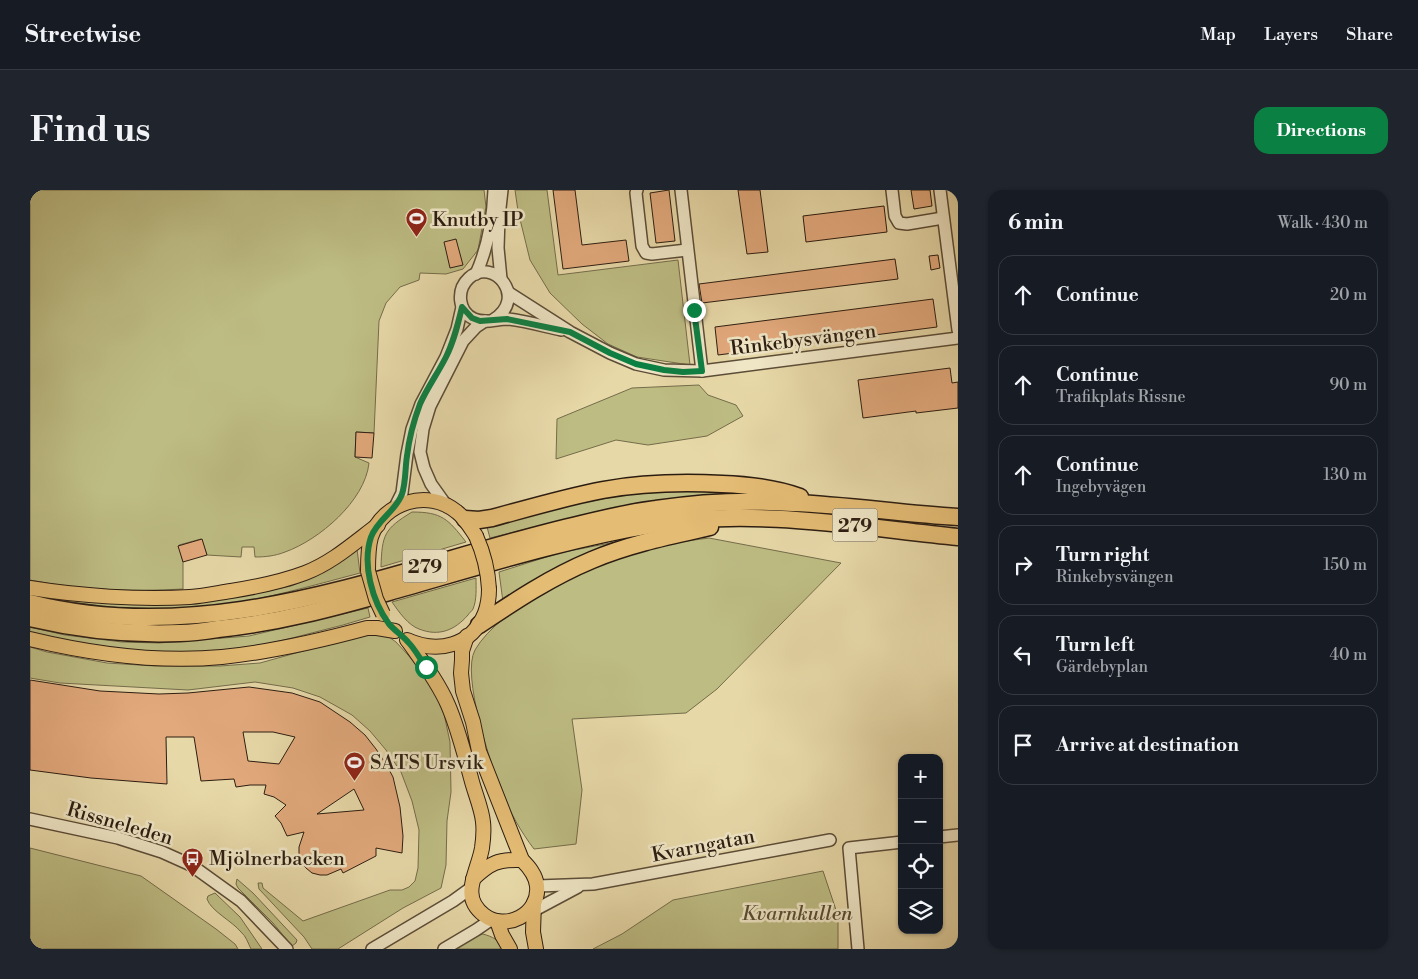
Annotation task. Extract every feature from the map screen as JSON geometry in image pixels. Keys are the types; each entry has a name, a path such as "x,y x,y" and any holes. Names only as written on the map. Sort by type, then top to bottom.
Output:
{"highway":[{"path":"465,520 492,518 604,490 673,483 754,485 786,492 819,504"},
{"name":"279","path":"30,603 50,608 100,615 132,617 185,617 225,613 340,591 541,533 619,515 702,504 749,502 819,504 958,518"},
{"name":"279","path":"30,618 91,630 134,633 182,633 244,626 345,605 546,548 622,530 686,521 751,518 800,519 958,537"},
{"path":"473,630 556,576 592,560 652,540 751,518"}],"main road":[{"path":"473,630 458,642 449,646 430,648 408,641 395,631 383,614 376,599 368,571 369,548 372,536 378,525 395,507 418,500 436,501 446,505 465,520 476,536 485,559 489,589 486,612 462,650 461,673 463,691 473,722 479,751 522,860 534,876 538,886 533,907 532,932 536,949"},
{"path":"30,588 86,594 190,597 264,585 306,573 329,561 378,525"},
{"path":"30,639 70,649 117,656 170,659 257,653 366,628 395,631"},
{"path":"408,641 438,685 448,704 456,724 481,813 483,822 482,849 471,884 473,902 484,915 494,920 506,922 522,916 533,907"},
{"path":"471,884 493,863 522,860"},
{"path":"494,920 510,949"}],"street":[{"path":"476,274 485,251 493,216 494,190"},
{"path":"501,279 498,248 502,190"},
{"path":"637,190 642,246 646,253 687,250"},
{"path":"681,190 702,371"},
{"path":"892,190 895,216 899,223 907,224 943,218"},
{"path":"940,190 958,330"},
{"path":"395,507 402,493 412,429 421,404 446,357 457,330 462,307 459,300 462,288 469,278 486,272 501,279 506,286 508,293 507,305 500,315 476,327 463,341 430,406 423,429 420,452 424,468 431,484 446,505"},
{"name":"Rinkebysvängen","path":"508,293 570,332 610,353 636,364 683,372 958,338"},
{"name":"Rinkebysvängen","path":"462,307 472,318 489,320 507,319 570,332"},
{"name":"Rissneleden","path":"30,819 118,838 162,852 191,865 241,901 287,949"},
{"path":"943,837 958,835"},
{"name":"Kvarngatan","path":"582,885 830,840"},
{"path":"858,949 849,848 898,842"},
{"path":"372,949 453,901 471,884"},
{"path":"538,886 582,885"},
{"path":"533,907 582,885"},
{"path":"447,948 494,920"}],"green space":[{"path":"30,190 484,190 486,207 478,250 463,269 446,274 420,273 419,280 400,287 386,303 379,321 374,433 356,432 355,457 369,463 366,477 350,505 325,529 312,538 298,546 270,556 255,557 254,547 242,547 241,557 207,555 201,539 179,545 183,562 183,589 125,590 68,586 30,580"},
{"path":"515,190 547,190 558,275 678,260 690,365 637,357 608,344 582,324 550,293 530,260"},
{"path":"699,385 708,395 736,405 743,416 707,436 648,445 616,440 556,459 557,419 632,388"},
{"path":"710,488 735,492 664,500 603,510 490,538 487,527 569,505 624,495"},
{"path":"412,512 431,513 444,518 466,542 381,567 382,547 386,534 395,523"},
{"path":"636,538 503,602 499,572 559,553"},
{"path":"709,538 841,563 717,689 686,713 572,719 582,790 576,844 534,849 520,829 505,800 485,742 474,699 472,662 475,650 487,634 504,618 548,589 572,577 619,558 647,550"},
{"path":"357,549 360,573 249,601 192,609 153,610 56,600 121,603 237,597 291,586 311,577"},
{"path":"476,578 476,598 473,609 458,625 446,631 433,632 415,627 404,618 392,602"},
{"path":"368,608 370,617 343,625 249,648 215,653 137,651 84,646 30,633 30,627 65,635 122,642 159,643 249,636"},
{"path":"371,632 386,635 396,642 408,655 435,693 444,714 450,742 451,792 447,821 446,865 441,888 403,908 338,949 312,949 304,937 259,889 258,883 262,883 263,888 303,921 390,890 402,890 409,887 415,881 418,868 419,830 412,801 401,772 370,731 352,715 320,697 293,688 255,682 188,690 60,683 30,678 30,647 107,663 155,666 220,666 260,663"},
{"path":"30,848 141,876 216,929 235,944 238,949 30,949"},
{"name":"Kvarnkullen","path":"823,871 838,916 838,949 593,949 622,934 673,900"},
{"path":"237,879 253,893 297,940 296,943 292,946 273,923 238,888 236,884"},
{"path":"215,893 240,917 262,949 251,949 243,934 213,908 207,899 208,896"},
{"path":"483,934 495,939 503,949 457,949 468,940"}],"building":[{"path":"553,190 575,190 582,245 626,240 629,261 563,269"},
{"path":"669,190 675,241 656,243 650,193"},
{"path":"738,190 760,190 768,252 747,254"},
{"path":"911,190 930,190 932,206 914,209"},
{"path":"884,206 887,232 806,242 803,216"},
{"path":"456,239 463,265 450,268 444,242"},
{"path":"938,255 940,268 931,270 929,256"},
{"path":"895,259 898,279 702,303 699,284"},
{"path":"933,299 937,327 718,355 715,327"},
{"path":"950,368 952,383 958,382 958,408 863,418 858,380"},
{"path":"356,432 374,433 372,458 355,457"},
{"path":"202,539 207,555 183,562 178,546"},
{"path":"30,680 100,691 159,694 249,687 292,693 320,702 350,722 365,735 376,749 393,777 400,807 403,836 402,853 376,848 376,856 343,873 341,869 327,875 312,873 301,862 299,854 299,847 304,832 287,836 281,823 275,816 286,805 274,797 264,794 266,785 236,787 234,779 201,781 194,737 166,737 167,784 91,778 30,770","holes":["243,732 273,732 295,737 279,764 248,761","354,789 364,810 317,814"]}],"place":[{"name":"Knutby IP","path":"416,238"},
{"name":"SATS Ursvik","path":"354,781"},
{"name":"Mjölnerbacken","path":"193,877"}],"route":[{"path":"426,667 408,641 395,631 383,614 376,599 368,571 369,548 372,536 378,525 395,507 402,493 412,429 421,404 446,357 457,330 462,307 472,318 480,321 507,319 570,332 636,364 683,372 702,371 694,310"}]}
